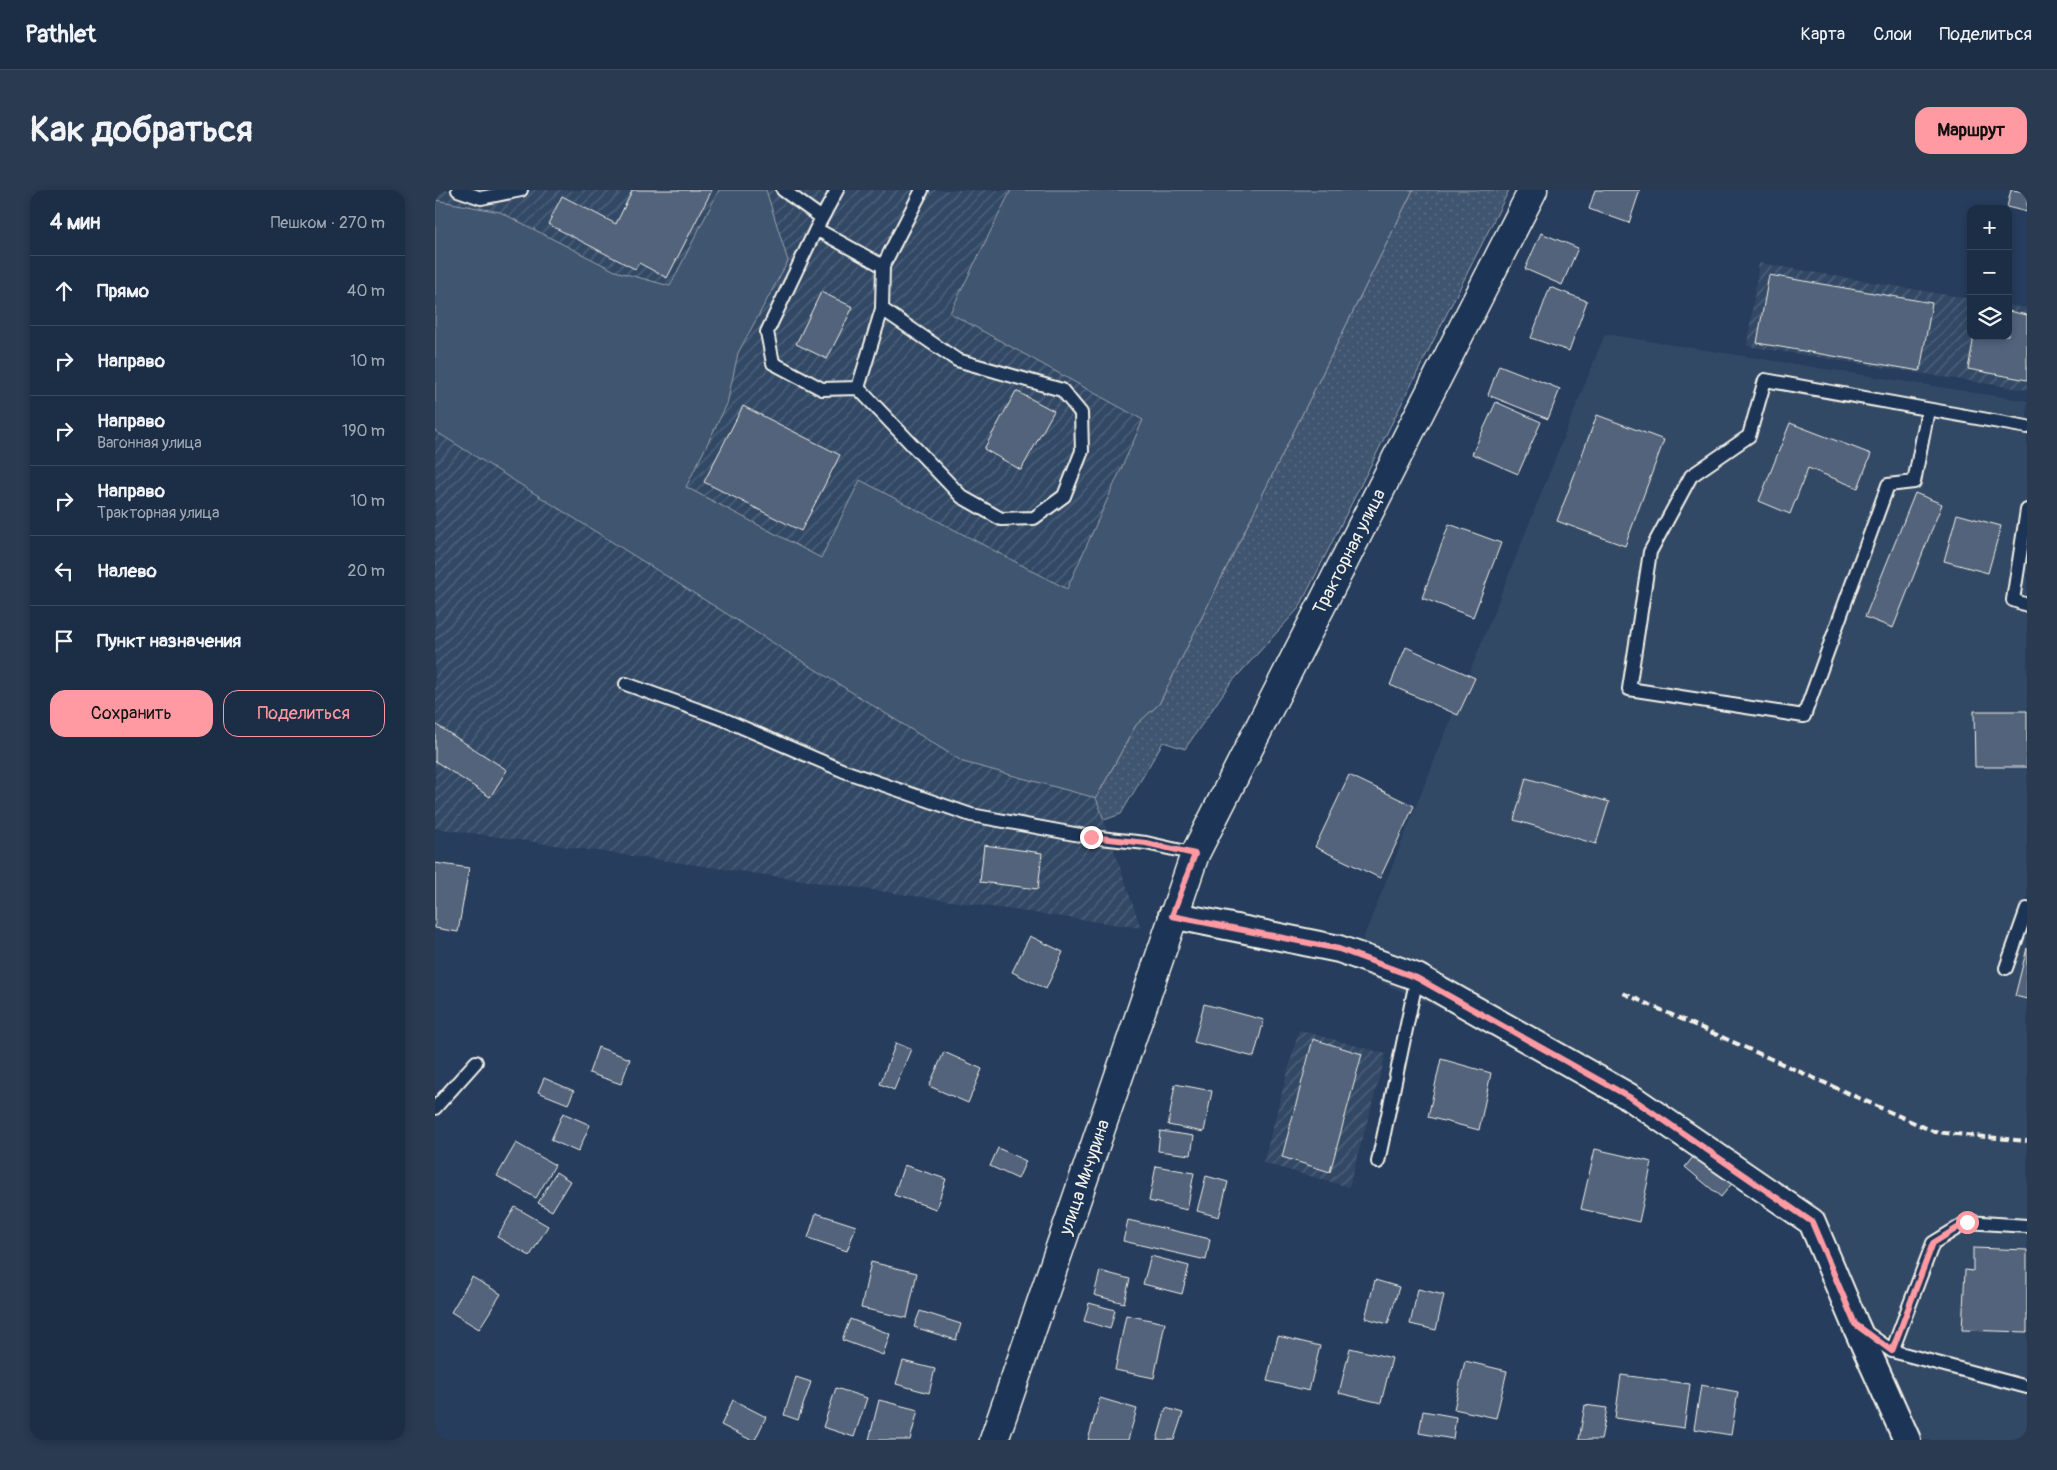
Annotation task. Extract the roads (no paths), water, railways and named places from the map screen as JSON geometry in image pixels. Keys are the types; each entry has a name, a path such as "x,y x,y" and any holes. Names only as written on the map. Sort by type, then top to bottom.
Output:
{"main road":[{"name":"Тракторная улица","path":"1172,916 1195,854 1533,190"},
{"name":"улица Мичурина","path":"994,1440 1172,916"}],"street":[{"path":"1172,916 1339,949 1417,978 1633,1099 1812,1222 1907,1440"}],"lane":[{"path":"458,190 481,198 521,190"},
{"path":"783,190 819,224 883,266"},
{"path":"837,190 767,332 773,362 822,389 858,388 962,497 1001,519 1034,518 1065,496 1081,451 1081,413 1062,390 957,360 882,309"},
{"path":"858,388 882,309 883,266 922,190"},
{"path":"1928,410 1914,482 1888,485 1804,716 1629,689 1650,552 1691,476 1749,436 1765,380 2027,427"},
{"path":"2027,510 2013,600 2027,605"},
{"path":"626,684 723,719 844,771 971,815 1091,837 1146,843 1195,854"},
{"path":"2006,968 2027,909"},
{"path":"1378,1162 1417,978"},
{"path":"435,1108 476,1062"},
{"path":"1892,1351 1933,1243 1967,1222 2027,1226"},
{"path":"1855,1324 1892,1351 2027,1388"}],"railway":[{"path":"1623,993 1935,1132 2027,1141"}]}
